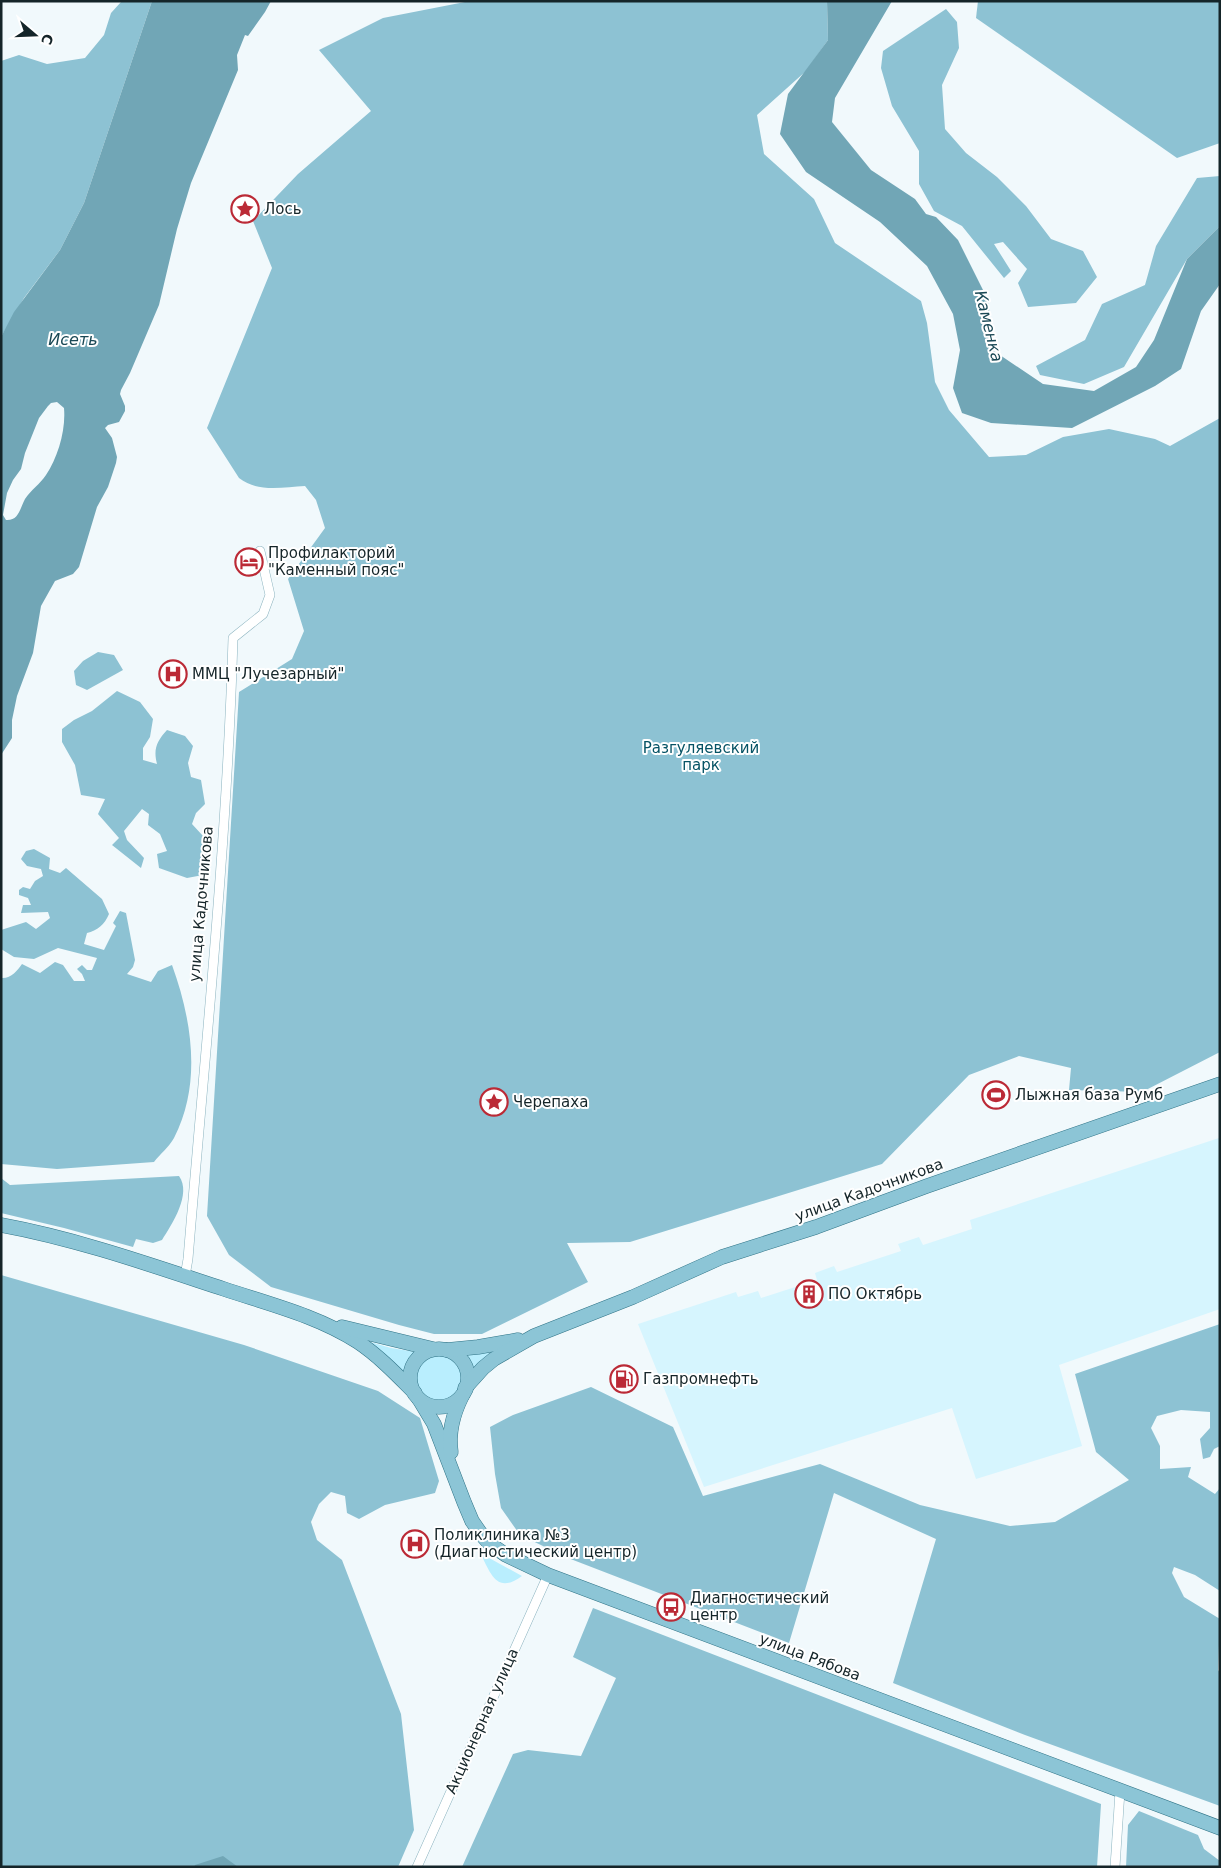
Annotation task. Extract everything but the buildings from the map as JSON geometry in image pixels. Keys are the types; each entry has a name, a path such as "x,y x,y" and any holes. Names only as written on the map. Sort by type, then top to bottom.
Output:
{"main road":[{"name":"улица Кадочникова","path":"534,1336 633,1297 722,1257 816,1227 927,1186 1220,1084"},
{"path":"1,1225 73,1242 185,1276 315,1319 378,1337 453,1352 463,1362 468,1375 464,1392 455,1410 450,1431 452,1468"},
{"path":"315,1319 358,1342 385,1364 417,1396 430,1415 452,1468"},
{"path":"534,1336 494,1359 483,1368 457,1400 445,1406 431,1405 417,1396 410,1380 412,1366 420,1355 440,1350 499,1344 534,1336"},
{"name":"улица Рябова","path":"452,1468 470,1516 484,1538 506,1555 548,1575 1220,1828"}],"street":[{"name":"улица Кадочникова","path":"185,1276 223,834 231,713 233,638 263,614 270,595 260,551"},
{"name":"Акционерная улица","path":"417,1867 548,1575"},
{"path":"1115,1867 1120,1791"}],"shaded area":[{"path":"1219,1138 1220,1309 1059,1365 1082,1446 976,1479 952,1408 704,1487 638,1324 736,1292 738,1297 758,1291 761,1298 817,1280 815,1273 834,1266 837,1272 901,1251 898,1244 919,1237 923,1245 972,1229 970,1220"},
{"path":"367,1341 391,1348 416,1352 408,1360 404,1373"},
{"path":"493,1352 485,1357 474,1369 467,1355"},
{"path":"439,1354 452,1358 458,1364 462,1377 458,1390 452,1396 439,1400 426,1396 420,1390 416,1377 420,1364 426,1358"},
{"path":"480,1553 522,1576 506,1583 500,1582 491,1574"}],"green space":[{"path":"152,1 84,203 60,250 24,298 1,337 1,61 19,55 47,64 85,58 104,35 111,13 121,2"},
{"name":"Разгуляевский парк","path":"470,1 827,1 828,40 806,71 757,115 764,154 814,199 835,243 921,301 927,323 935,382 949,410 989,457 1026,455 1063,437 1109,429 1155,439 1170,446 1220,418 1220,1052 1142,1092 1069,1090 1071,1068 1019,1056 969,1075 882,1164 630,1242 567,1243 588,1282 482,1334 434,1334 271,1287 229,1255 207,1216 239,692 292,659 304,631 288,579 325,528 316,500 305,486 271,488 246,483 239,478 207,428 272,268 253,221 298,174 371,111 319,50 383,18"},
{"path":"978,1 1220,1 1220,143 1177,158 976,18"},
{"path":"946,9 957,22 959,48 942,85 945,129 966,153 997,177 1026,206 1051,239 1083,251 1097,277 1076,303 1028,307 1018,283 1027,269 1003,242 994,244 1011,271 1004,278 962,226 934,211 919,184 919,151 892,106 881,68 883,51"},
{"path":"1220,176 1220,226 1187,259 1124,367 1084,384 1040,375 1036,366 1085,340 1102,304 1145,285 1156,246 1197,178"},
{"path":"98,652 114,655 123,670 87,690 76,685 74,671 83,661"},
{"path":"117,691 140,702 153,719 150,737 143,748 143,760 157,764 155,754 157,746 167,730 185,736 193,746 188,763 191,777 201,780 205,804 196,813 192,824 203,836 208,859 203,875 187,878 159,868 157,854 167,851 160,834 148,825 149,814 142,809 124,831 127,840 144,858 141,868 112,845 119,838 98,814 105,799 81,795 75,765 62,742 62,729 74,720 92,711"},
{"path":"34,849 50,858 49,869 60,873 66,868 102,899 109,914 100,926 94,931 87,933 84,944 104,950 116,926 113,923 120,911 126,913 135,960 133,967 127,974 151,982 158,971 172,965 185,1008 189,1030 191,1074 183,1117 174,1138 154,1162 57,1169 1,1164 1,978 11,976 22,964 40,973 55,962 63,965 74,981 85,981 77,969 82,965 87,970 92,970 97,958 58,948 34,959 14,957 1,949 1,930 26,922 36,929 50,918 48,912 21,913 23,905 31,905 28,898 19,895 19,890 23,887 30,889 35,881 43,876 41,869 27,866 21,859 26,851"},
{"path":"179,1176 183,1191 179,1209 162,1240 153,1243 136,1239 133,1247 1,1213 1,1178 10,1185"},
{"path":"1,1275 244,1345 378,1391 420,1418 439,1481 435,1493 385,1505 359,1519 347,1513 345,1496 331,1492 319,1504 311,1522 317,1540 342,1560 401,1714 414,1830 398,1867 1,1867"},
{"path":"1220,1324 1220,1446 1214,1449 1210,1457 1203,1459 1200,1439 1210,1428 1210,1412 1181,1410 1157,1416 1151,1428 1160,1446 1160,1469 1191,1467 1188,1477 1215,1494 1220,1488 1220,1591 1195,1575 1174,1567 1172,1573 1184,1597 1220,1619 1218,1670 1220,1673 1220,1806 1025,1735 893,1683 936,1539 834,1493 789,1643 568,1558 520,1535 501,1508 490,1427 513,1415 591,1387 673,1427 703,1496 820,1464 920,1505 1010,1526 1055,1522 1129,1480 1096,1452 1075,1374"},
{"path":"593,1608 1101,1804 1097,1867 462,1867 513,1754 528,1750 581,1756 616,1678 573,1657"},
{"path":"1139,1811 1198,1835 1204,1849 1220,1861 1220,1867 1126,1867 1128,1825"}],"water":[{"name":"Исеть","path":"152,1 271,1 248,36 245,35 237,55 238,70 191,183 177,229 159,305 121,390 120,394 125,411 119,422 108,425 105,428 112,438 117,457 116,463 108,487 97,507 79,567 73,574 55,581 41,606 33,653 17,696 12,720 12,738 1,755 1,337 14,312 60,250 84,203","holes":["57,402 64,408 62,434 50,468 44,478 25,499 16,516 6,520 3,515 7,493 21,469 25,453 39,418 51,403"]},
{"name":"Каменка","path":"827,1 892,1 835,98 832,122 871,170 915,199 926,214 936,217 958,240 988,300 994,351 1043,384 1094,391 1136,367 1154,340 1187,259 1220,226 1220,284 1201,311 1181,369 1155,386 1072,428 991,423 962,413 953,388 960,350 953,314 927,266 880,222 806,172 780,134 788,94 828,40"},
{"path":"223,1856 238,1867 194,1867 195,1865"}],"place":[{"name":"Лось","path":"245,209"},
{"name":"Профилакторий \"Каменный пояс\"","path":"249,562"},
{"name":"ММЦ \"Лучезарный\"","path":"173,674"},
{"name":"Лыжная база Румб","path":"996,1095"},
{"name":"Черепаха","path":"494,1102"},
{"name":"ПО Октябрь","path":"809,1294"},
{"name":"Газпромнефть","path":"624,1379"},
{"name":"Поликлиника №3 (Диагностический центр)","path":"415,1544"},
{"name":"Диагностический центр","path":"671,1607"}]}
